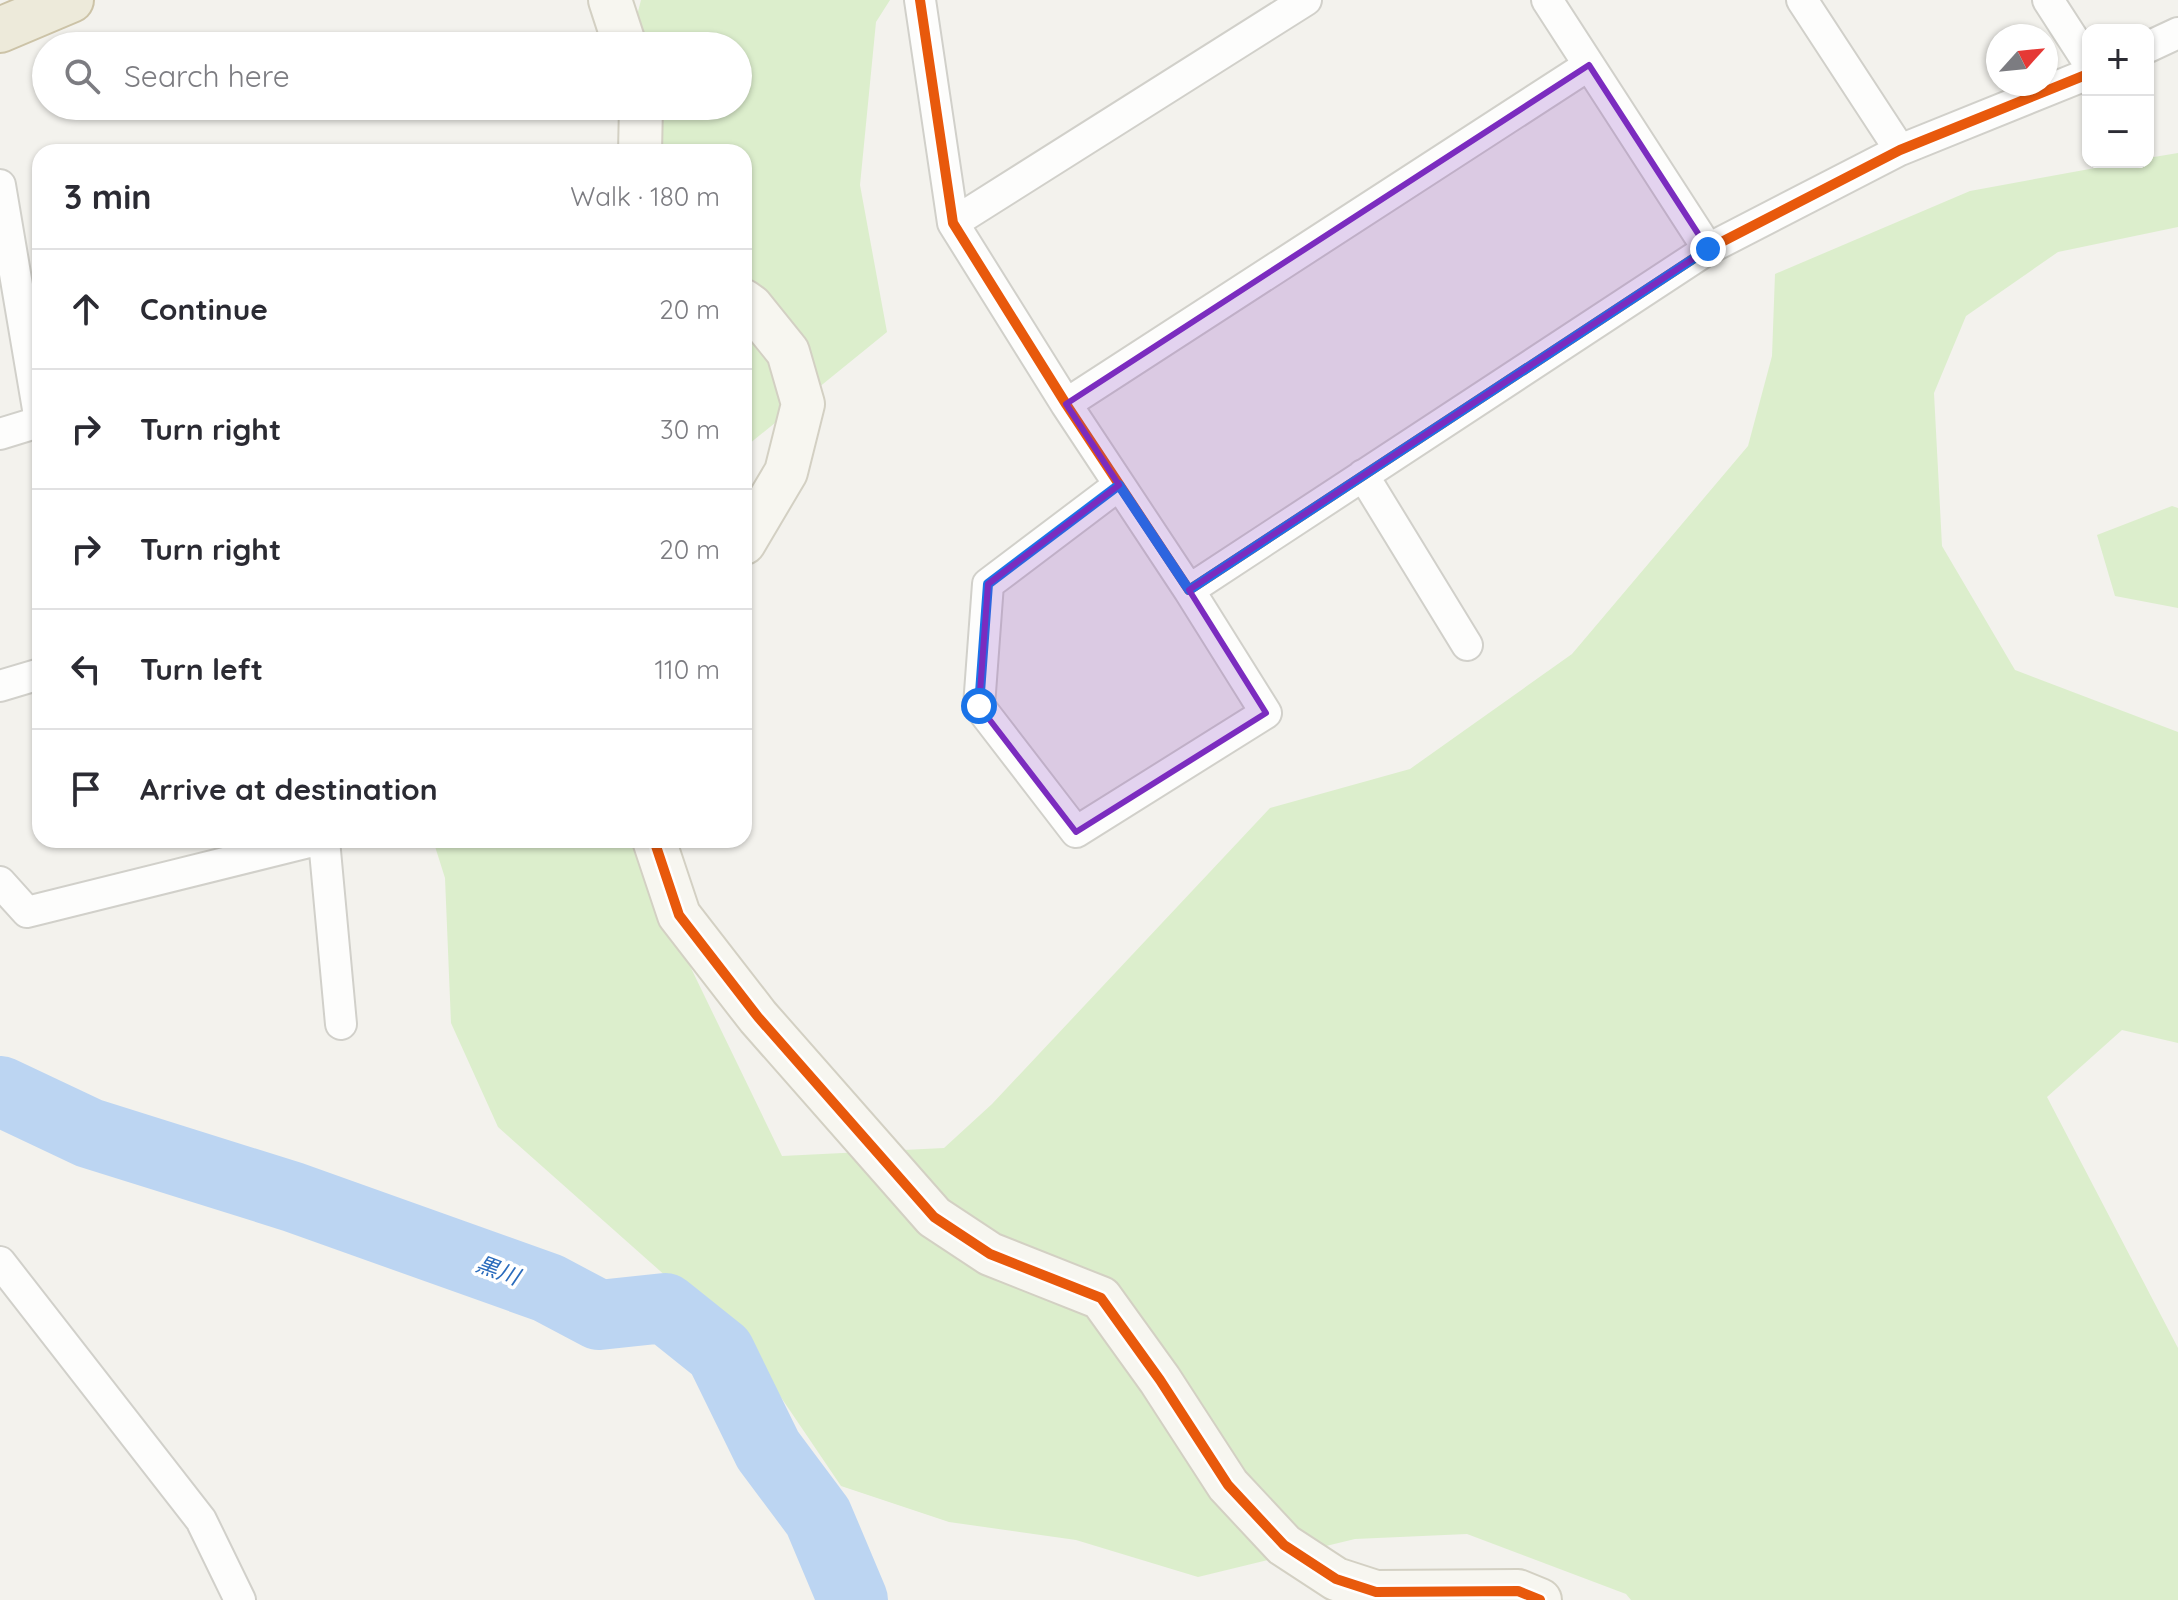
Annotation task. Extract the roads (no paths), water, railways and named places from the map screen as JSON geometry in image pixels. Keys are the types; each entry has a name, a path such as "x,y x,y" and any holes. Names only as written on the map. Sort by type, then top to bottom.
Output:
{"highway":[{"path":"0,30 71,0"}],"street":[{"path":"610,0 620,32"},
{"path":"920,0 953,223 1266,713 1076,832 979,706 988,584 1119,485"},
{"path":"953,223 1306,0"},
{"path":"1547,0 1708,249"},
{"path":"1802,0 1900,150"},
{"path":"2048,0 2082,53"},
{"path":"2154,44 2178,33"},
{"path":"1066,404 1589,65"},
{"path":"1189,590 1708,249 1900,150 2082,76"},
{"path":"640,144 641,120"},
{"path":"0,185 32,379"},
{"path":"752,307 788,352 803,404 786,472 752,529"},
{"path":"0,434 32,423"},
{"path":"1363,475 1467,645"},
{"path":"0,686 32,676"},
{"path":"0,882 27,912 285,848"},
{"path":"325,848 341,1024"},
{"path":"657,848 679,915 758,1017 934,1217 990,1254 1101,1298 1160,1380 1228,1485 1284,1545 1336,1579 1376,1592 1518,1591 1540,1600"},
{"path":"0,1262 201,1520 240,1600"}],"waterway":[{"name":"黒川","path":"0,1091 89,1133 293,1197 548,1288 599,1315 665,1308 720,1352 768,1450 818,1517 853,1600"}]}
